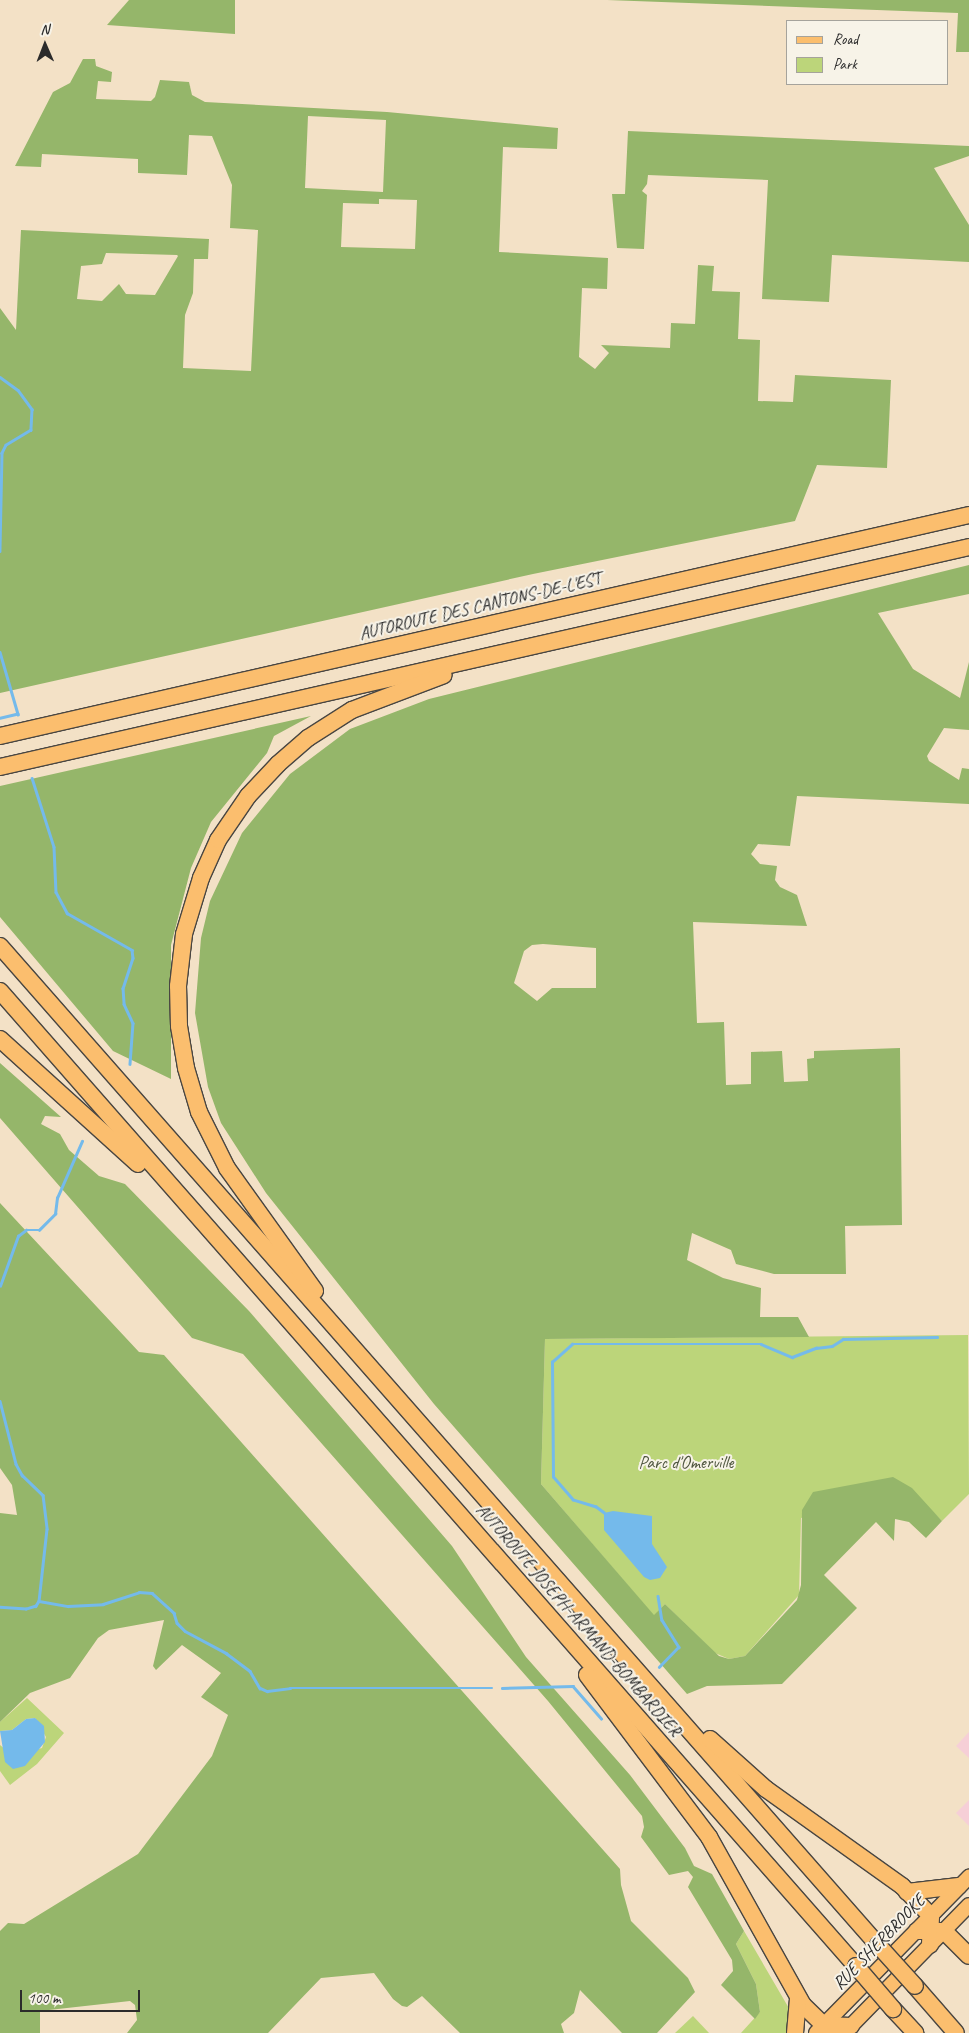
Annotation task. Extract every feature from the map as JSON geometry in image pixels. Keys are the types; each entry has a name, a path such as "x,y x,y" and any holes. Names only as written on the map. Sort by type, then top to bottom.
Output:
{"highway":[{"name":"AUTOROUTE DES CANTONS-DE-L'EST","path":"0,736 969,515"},
{"path":"0,767 969,547"},
{"path":"366,1362 236,1183 207,1132 192,1090 182,1046 178,995 182,945 197,888 218,840 242,804 282,760 308,738 352,710 498,654"},
{"path":"0,946 366,1362"},
{"path":"0,990 212,1234"},
{"path":"0,1039 74,1103 212,1234"},
{"name":"AUTOROUTE JOSEPH-ARMAND-BOMBARDIER","path":"212,1234 915,2033"},
{"name":"AUTOROUTE JOSEPH-ARMAND-BOMBARDIER","path":"366,1362 956,2033"},
{"path":"511,1573 701,1826 798,1999 835,2027"},
{"path":"644,1678 751,1777 907,1892 930,1931 968,1950"},
{"path":"907,1892 964,1881"},
{"path":"795,2033 798,1999"}],"main road":[{"name":"RUE SHERBROOKE","path":"835,2027 930,1931 964,1881"},
{"name":"RUE SHERBROOKE","path":"835,2027 930,1931 969,1905"}],"shaded area":[{"path":"969,1732 969,1758 956,1746"},
{"path":"969,1800 969,1826 956,1813"}],"green space":[{"path":"129,0 235,0 235,34 107,25"},
{"path":"607,0 969,0 969,52 956,52 958,13"},
{"path":"83,59 95,59 96,66 112,72 111,82 98,81 96,99 151,101 155,97 160,80 189,82 192,95 205,102 387,112 558,128 557,149 503,147 499,252 608,258 607,289 582,288 579,357 595,369 609,353 601,345 670,348 671,323 695,324 698,265 714,266 712,291 740,292 738,339 760,340 758,401 793,402 795,375 891,380 887,468 817,465 795,521 533,574 0,693 0,308 16,330 21,230 209,239 208,259 194,259 193,293 185,315 183,368 251,371 258,230 230,228 232,185 212,136 189,135 187,175 138,173 138,159 42,154 41,167 15,166 53,92 70,83","holes":["308,116 386,120 383,192 305,188","379,199 417,200 415,249 341,247 343,203 379,204","106,253 178,256 155,295 126,294 119,284 102,301 77,299 81,266 102,264"]},
{"path":"628,131 969,146 969,156 934,168 969,225 969,262 832,255 829,302 762,299 768,180 648,175 647,184 642,191 647,195 644,249 617,248 612,194 625,194"},
{"path":"969,565 969,594 878,613 913,669 960,698 969,662 969,730 944,728 927,756 929,761 959,780 962,768 969,769 969,804 797,796 790,846 758,844 751,854 760,864 777,866 775,880 780,887 797,895 807,926 693,922 697,1023 724,1022 726,1085 751,1084 751,1052 782,1051 784,1082 808,1081 807,1059 814,1058 814,1051 900,1048 902,1225 845,1226 846,1274 774,1274 736,1264 731,1250 692,1233 687,1260 723,1278 761,1288 760,1317 798,1317 809,1337 545,1339 541,1484 654,1615 665,1604 719,1656 729,1659 745,1656 797,1600 801,1585 802,1510 813,1492 893,1477 912,1488 942,1521 926,1538 909,1522 895,1519 894,1541 876,1522 824,1575 857,1608 782,1684 707,1686 687,1694 434,1404 266,1193 221,1123 208,1087 195,1013 201,938 210,901 242,833 290,774 350,729 429,699","holes":["543,944 596,948 596,988 552,988 537,1001 514,983 524,951 532,945"]},
{"path":"311,716 274,736 267,753 211,822 191,868 171,945 171,1079 113,1051 0,917 0,786"},
{"path":"0,1063 61,1117 45,1116 41,1124 60,1134 69,1150 99,1176 125,1184 249,1311 452,1546 526,1657 630,1775 685,1848 694,1866 712,1874 744,1931 736,1944 756,1984 760,2012 755,2019 721,1985 733,1971 732,1960 688,1887 693,1877 688,1871 669,1875 641,1837 644,1827 642,1816 548,1701 243,1354 192,1338 0,1118"},
{"path":"0,1203 139,1352 164,1355 620,1869 621,1885 631,1921 688,1978 695,1992 657,2033 622,2033 580,1990 574,2013 561,2024 564,2033 460,2033 422,1996 407,2007 402,2006 393,1999 374,1973 321,1978 268,2033 127,2033 137,2020 135,2005 130,2001 40,2011 40,2033 0,2033 0,1931 8,1923 24,1924 138,1854 212,1756 228,1715 201,1697 221,1673 182,1645 156,1670 153,1666 164,1620 109,1630 98,1638 70,1678 30,1693 0,1722 0,1513 17,1515 12,1485 0,1468"},
{"name":"Parc d'Omerville","path":"968,1335 969,1494 942,1521 911,1490 801,1518 799,1595 745,1656 729,1659 715,1653 665,1604 654,1616 541,1484 545,1339"},
{"path":"27,1698 64,1733 37,1764 10,1785 0,1771 0,1745 6,1750 5,1758 42,1748 46,1737 35,1718 26,1719 12,1730 0,1731 0,1722"},
{"path":"744,1931 790,2010 788,2033 741,2033 760,2012 756,1984 736,1944"},
{"path":"693,2016 709,2033 675,2033"}],"water":[{"path":"613,1511 652,1516 652,1544 667,1567 660,1578 650,1580 644,1577 604,1530 604,1513"},
{"path":"35,1718 44,1726 45,1742 25,1766 13,1769 5,1762 0,1731 12,1730 26,1719"}],"waterway":[{"path":"0,377 18,390 32,409 31,430 6,445 2,453 0,551"},
{"path":"0,652 18,714 0,718"},
{"path":"32,778 54,847 56,892 67,913 132,950 133,958 123,988 124,1004 133,1023 130,1064"},
{"path":"0,1286 18,1236 26,1230 39,1230 55,1214 57,1198 82,1141"},
{"path":"604,1513 596,1507 573,1500 553,1477 552,1362 572,1344 761,1344 792,1357 816,1348 832,1346 843,1339 937,1337"},
{"path":"0,1401 16,1464 22,1475 43,1495 47,1529 39,1601 36,1606 26,1609 0,1607"},
{"path":"39,1601 68,1606 103,1604 139,1592 152,1593 174,1613 177,1623 185,1631 226,1653 250,1671 260,1688 267,1691 290,1688 492,1688"},
{"path":"658,1596 662,1620 679,1647 660,1667"},
{"path":"502,1688 573,1686 601,1718"}]}
